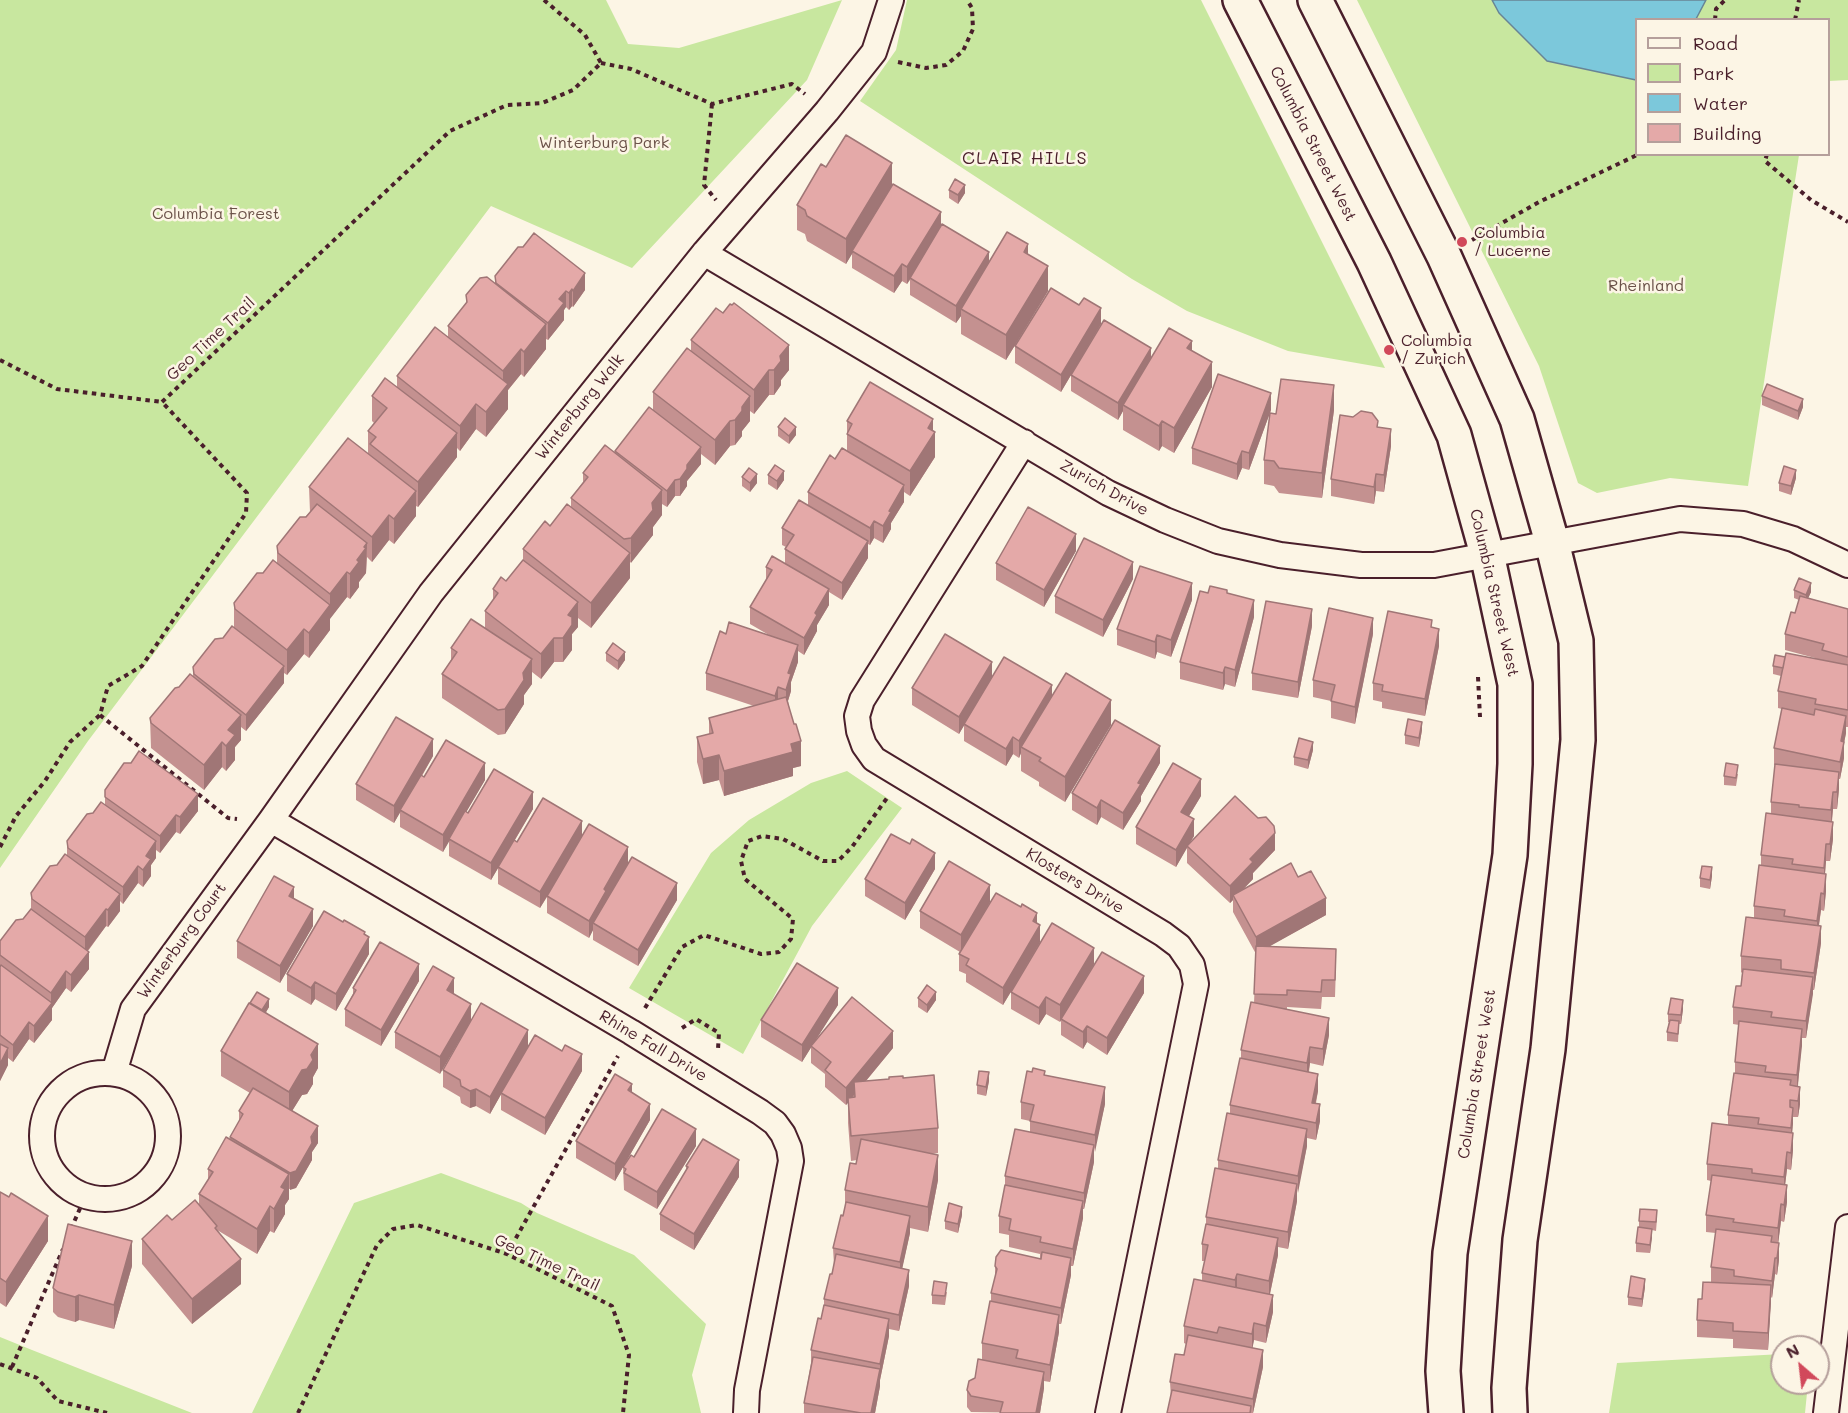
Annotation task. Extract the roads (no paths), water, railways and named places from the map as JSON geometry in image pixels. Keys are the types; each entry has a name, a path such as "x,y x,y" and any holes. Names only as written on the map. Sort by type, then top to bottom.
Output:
{"main road":[{"name":"Columbia Street West","path":"1240,0 1374,262 1454,435 1487,554 1515,684 1515,764 1510,855 1450,1253 1443,1371 1446,1413"},
{"path":"1315,0 1444,256 1517,419 1552,542 1576,641 1578,740 1548,1049 1520,1240 1509,1388 1510,1413"}],"street":[{"name":"Winterburg Walk","path":"271,820 431,593 704,253 827,111 874,52 891,0"},
{"name":"Zurich Drive","path":"704,253 1108,493 1165,520 1218,541 1280,555 1361,565 1434,565 1680,519 1743,524 1793,539 1848,565"},
{"name":"Klosters Drive","path":"1024,442 862,700 857,716 864,745 874,759 1163,934 1179,946 1192,965 1196,984 1108,1413"},
{"name":"Winterburg Court","path":"114,1073 133,1009 271,820"},
{"name":"Rhine Fall Drive","path":"271,820 631,1032 775,1123 789,1148 791,1161 747,1390 746,1413"},
{"path":"114,1073 137,1080 155,1095 163,1109 169,1131 167,1153 163,1165 150,1182 132,1194 103,1200 85,1197 69,1189 54,1175 45,1155 42,1140 44,1118 53,1100 69,1084 90,1074 114,1073"},
{"path":"1826,1413 1848,1227"}],"water":[{"path":"1492,0 1706,0 1697,18 1635,18 1635,80 1547,61 1499,13"}],"place":[{"name":"Columbia / Lucerne","path":"1462,242"},
{"name":"Columbia / Zurich","path":"1389,350"}],"district":[{"name":"CLAIR HILLS","path":"1025,158"}],"park label":[{"name":"Winterburg Park","path":"604,143"},
{"name":"Columbia Forest","path":"216,214"},
{"name":"Rheinland","path":"1646,286"}]}
